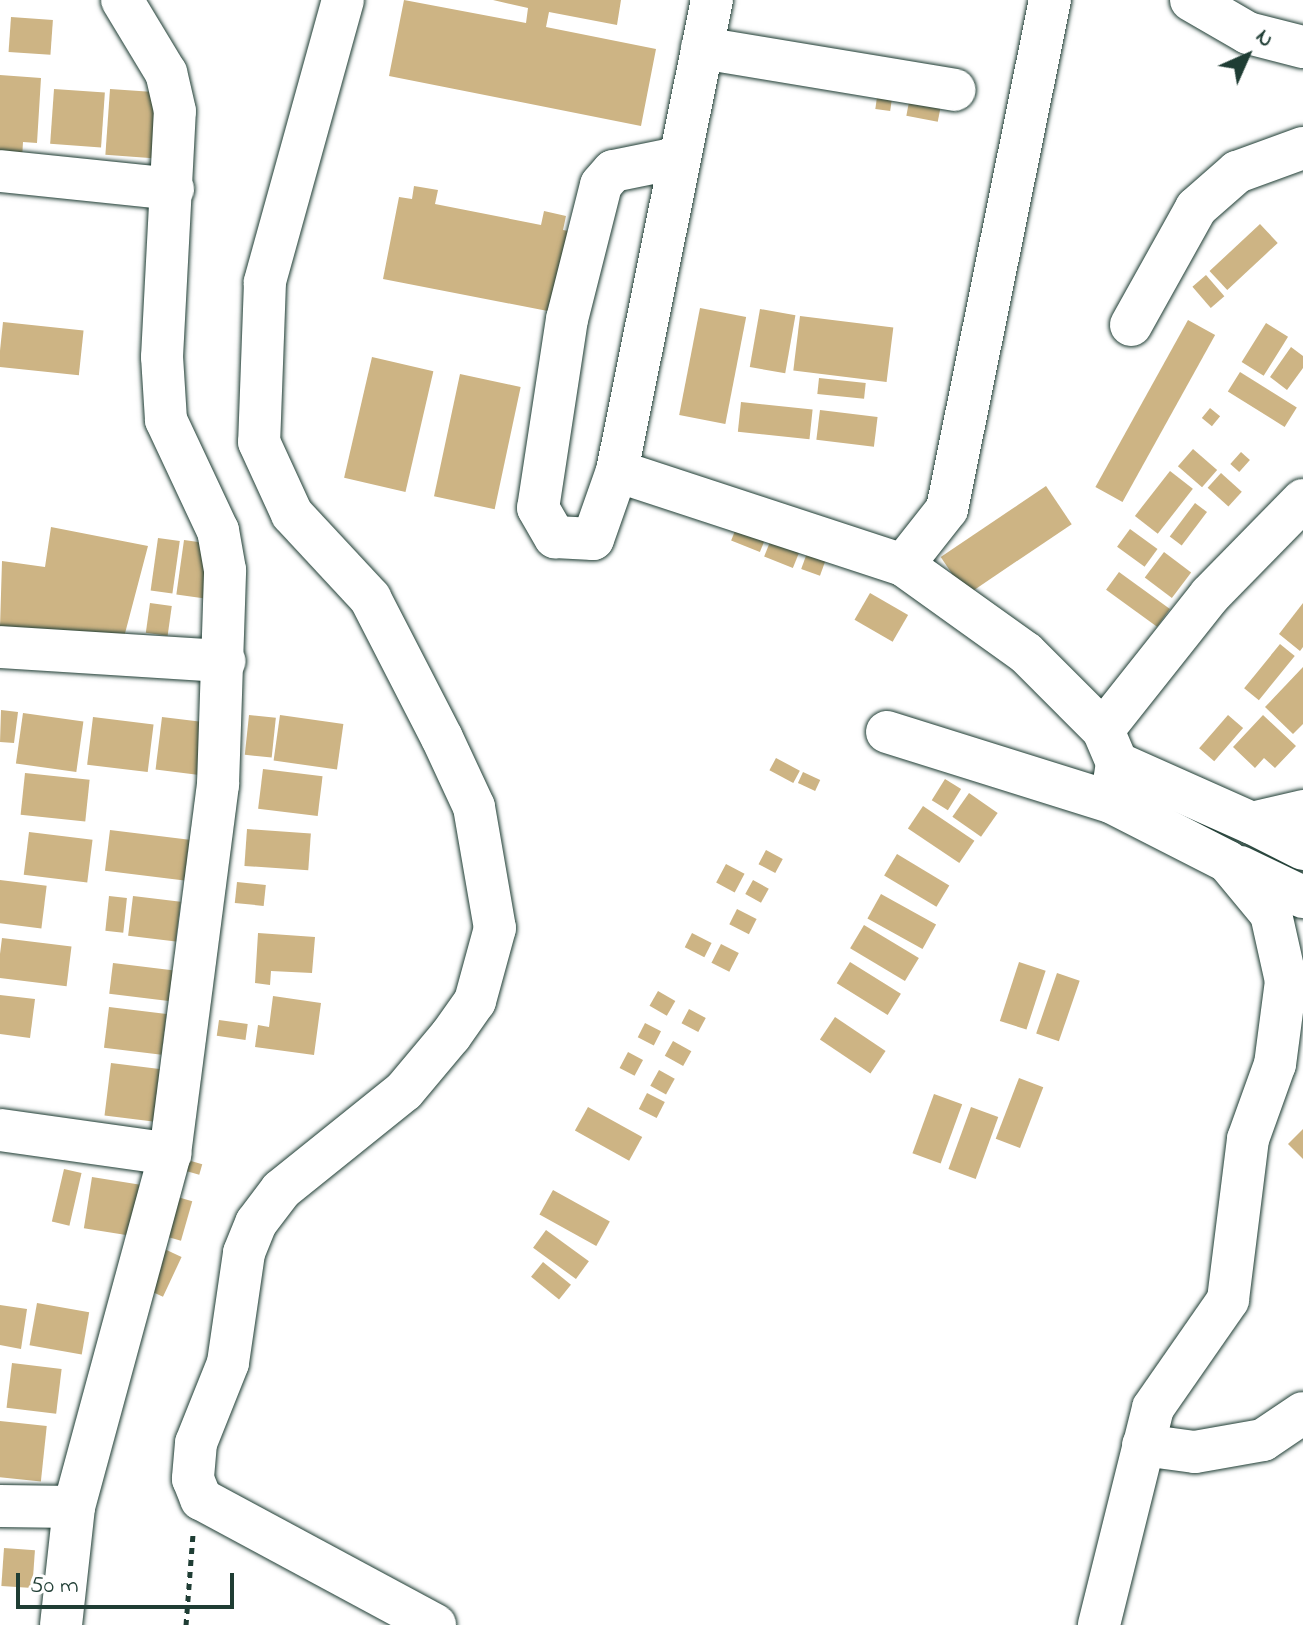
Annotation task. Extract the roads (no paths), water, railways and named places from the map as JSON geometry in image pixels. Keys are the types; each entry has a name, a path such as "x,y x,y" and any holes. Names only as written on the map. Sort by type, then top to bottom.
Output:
{"street":[{"path":"61,1625 74,1507 170,1154 218,785 225,661 218,531 166,420 163,343 175,111 166,73 122,0"},
{"path":"343,0 265,282 259,442 292,514 370,598 442,738 474,807 495,928 475,1001 451,1035 404,1091 281,1190 256,1223 244,1253 228,1363 196,1443 193,1479 201,1499 435,1625"},
{"path":"677,158 613,171 601,185 567,319 538,508 555,537 593,539 617,471 677,158 712,0"},
{"path":"903,565 947,509 1050,0"},
{"path":"1191,0 1248,33 1303,47"},
{"path":"702,48 955,90"},
{"path":"1131,325 1196,208 1237,172 1303,148"},
{"path":"0,171 173,189"},
{"path":"617,471 903,565 1026,653 1110,765 1228,862 1271,914 1286,981 1275,1064 1248,1139 1228,1300 1167,1381 1143,1445 1099,1625"},
{"path":"1110,765 1210,595 1303,500"},
{"path":"0,647 225,661"},
{"path":"887,732 1110,765 1252,823 1303,849"},
{"path":"1252,823 1303,811"},
{"path":"1228,862 1303,897"},
{"path":"0,1130 170,1154"},
{"path":"1143,1445 1195,1452 1263,1440 1303,1413"},
{"path":"0,1506 74,1507"}]}
